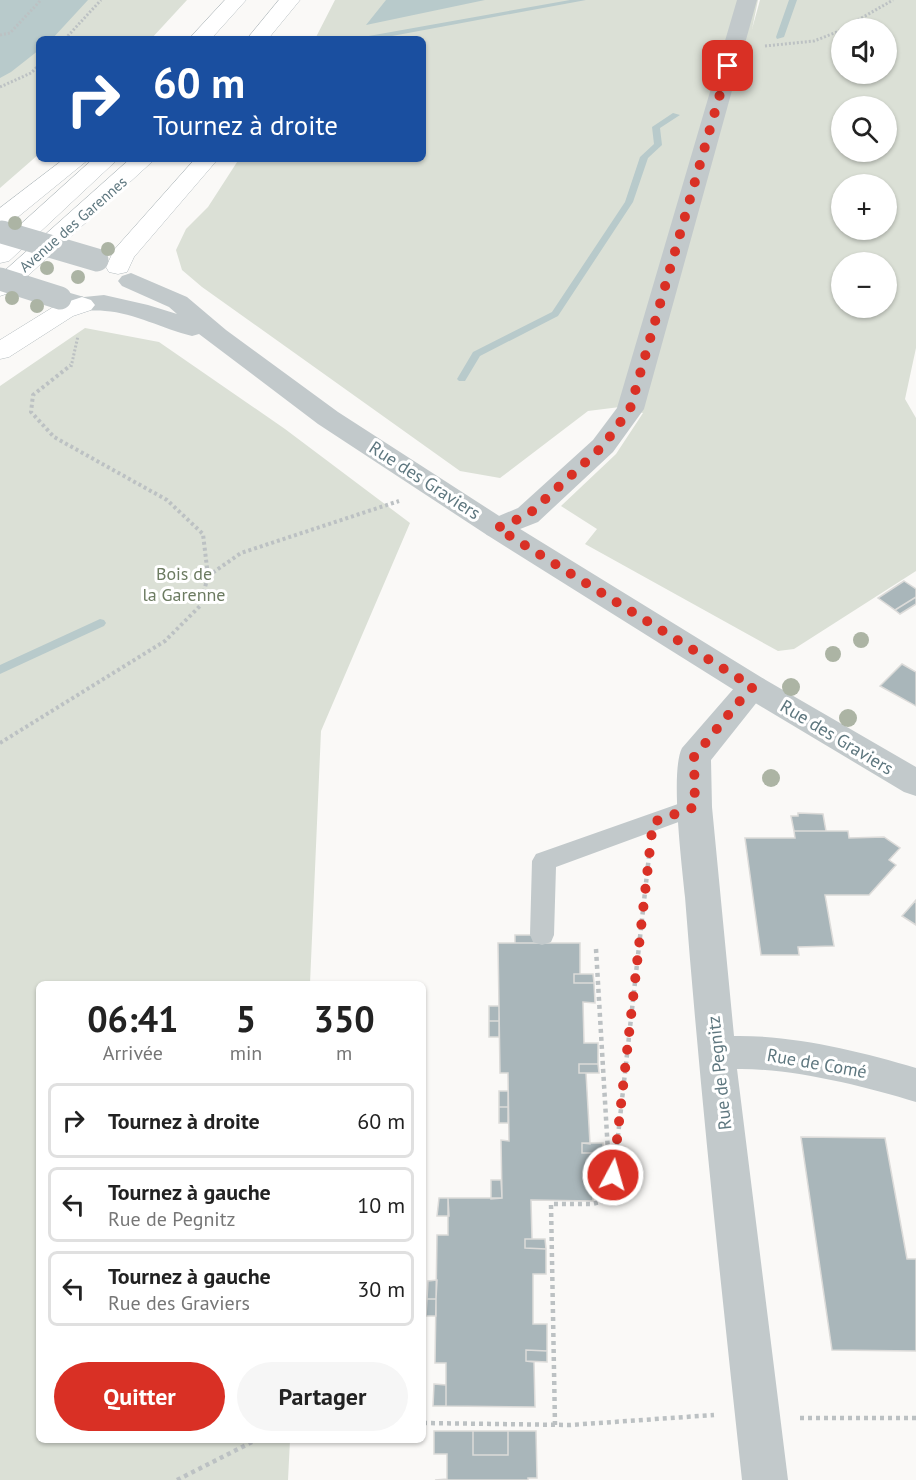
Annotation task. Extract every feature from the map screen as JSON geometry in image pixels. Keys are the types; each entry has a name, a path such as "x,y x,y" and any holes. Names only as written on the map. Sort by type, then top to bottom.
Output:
{"main road":[{"path":"202,36 236,0"},
{"path":"226,36 253,0"},
{"path":"260,36 290,0"},
{"path":"279,36 300,0"},
{"path":"0,235 75,162"},
{"name":"Avenue des Garennes","path":"0,235 103,162"},
{"name":"Avenue des Garennes","path":"0,288 141,162"},
{"path":"115,269 123,255 204,162"},
{"path":"0,351 82,302"}],"street":[{"path":"497,528 528,515 603,446 630,409 747,0"},
{"name":"Rue des Graviers","path":"0,235 115,269 178,302 217,336 328,418 497,528 753,687 916,783"},
{"path":"82,302 115,269"},
{"name":"Rue des Graviers","path":"0,279 82,302 139,310 217,336"},
{"name":"Rue de Pegnitz","path":"753,687 694,757 695,807 716,1053 765,1480"},
{"name":"Rue de Comé","path":"716,1053 767,1052 886,1076 916,1085"}],"lane":[{"path":"542,935 544,861 695,807"}],"path":[{"path":"0,35 10,33 41,0"},
{"path":"68,36 101,0"},
{"path":"862,18 893,0"},
{"path":"767,46 825,39 831,36"},
{"path":"0,87 31,73 36,68"},
{"path":"0,743 165,642 200,606 208,576 203,534 167,500 54,437 31,412 33,395 71,367 80,339"},
{"path":"208,576 241,553 408,499 423,479"},
{"path":"611,1199 653,822"},
{"path":"596,949 611,1199"},
{"path":"555,1425 551,1204 592,1204 611,1199"},
{"path":"426,1423 555,1425 708,1414 759,1418 916,1418"},
{"path":"177,1480 250,1443"}],"green space":[{"path":"0,0 187,0 154,36 36,36 36,157 0,188"},
{"path":"335,0 758,0 752,29 760,0 916,0 916,348 905,399 916,418 916,571 794,649 778,651 585,544 597,529 561,506 616,454 643,413 620,407 588,411 500,478 460,471 202,287 182,270 176,250 186,229 208,207 237,162 426,162 426,36 317,36"},
{"name":"Bois de la Garenne","path":"85,328 159,342 285,429 410,523 321,731 310,981 36,981 36,1443 290,1443 288,1480 0,1480 0,386"}],"shaded area":[{"path":"0,0 88,0 55,36 36,36 36,52 0,78"},
{"path":"386,0 485,0 366,25"}],"building":[{"path":"904,581 916,589 916,597 895,610 878,598"},
{"path":"916,597 916,604 900,614 895,610"},
{"path":"902,664 916,672 916,706 880,686"},
{"path":"798,813 823,814 826,831 794,831 791,816 798,816"},
{"path":"794,831 848,831 849,838 884,837 900,848 889,860 896,865 869,895 825,895 834,946 798,947 799,955 761,955 745,838 795,838"},
{"path":"916,900 916,925 902,916"},
{"path":"515,935 549,935 549,943 515,943"},
{"path":"498,943 580,943 580,974 574,974 574,983 594,983 595,1003 583,1002 584,1043 598,1043 598,1064 579,1064 579,1073 586,1073 590,1144 582,1143 582,1153 603,1153 604,1176 592,1176 593,1201 531,1200 532,1239 525,1239 525,1248 546,1249 546,1274 533,1274 533,1324 547,1324 547,1351 526,1350 526,1361 534,1362 535,1407 446,1406 446,1363 435,1363 437,1235 448,1235 448,1198 502,1198 501,1140 509,1141 508,1073 500,1073"},
{"path":"574,974 593,974 594,983 574,983"},
{"path":"489,1006 499,1006 499,1021 489,1021"},
{"path":"489,1021 499,1021 499,1037 489,1037"},
{"path":"579,1064 598,1064 599,1073 579,1073"},
{"path":"499,1091 508,1091 508,1107 499,1107"},
{"path":"499,1107 508,1107 508,1123 499,1123"},
{"path":"801,1137 885,1138 907,1259 916,1259 916,1351 832,1350"},
{"path":"582,1143 603,1143 603,1153 582,1153"},
{"path":"491,1180 501,1180 502,1198 491,1199"},
{"path":"439,1198 448,1198 449,1216 437,1216"},
{"path":"525,1239 545,1239 546,1249 525,1248"},
{"path":"437,1280 436,1299 427,1299 428,1281"},
{"path":"427,1299 436,1299 436,1316 426,1316"},
{"path":"526,1350 547,1351 547,1362 526,1361"},
{"path":"434,1384 446,1385 446,1406 433,1406"},
{"path":"434,1431 473,1431 473,1455 508,1455 508,1431 536,1431 537,1478 528,1478 528,1480 435,1480 447,1479 447,1454 434,1454"},
{"path":"473,1431 508,1431 508,1455 473,1455"}],"waterway":[{"path":"380,36 582,0"},
{"path":"780,37 793,0"},
{"path":"462,379 476,354 555,314 629,202 644,157 658,145 656,127 676,115"},
{"path":"0,670 100,623"}],"route":[{"path":"613,1175 653,822 695,807 694,757 753,687 497,528 528,515 603,446 630,409 728,66"}]}
